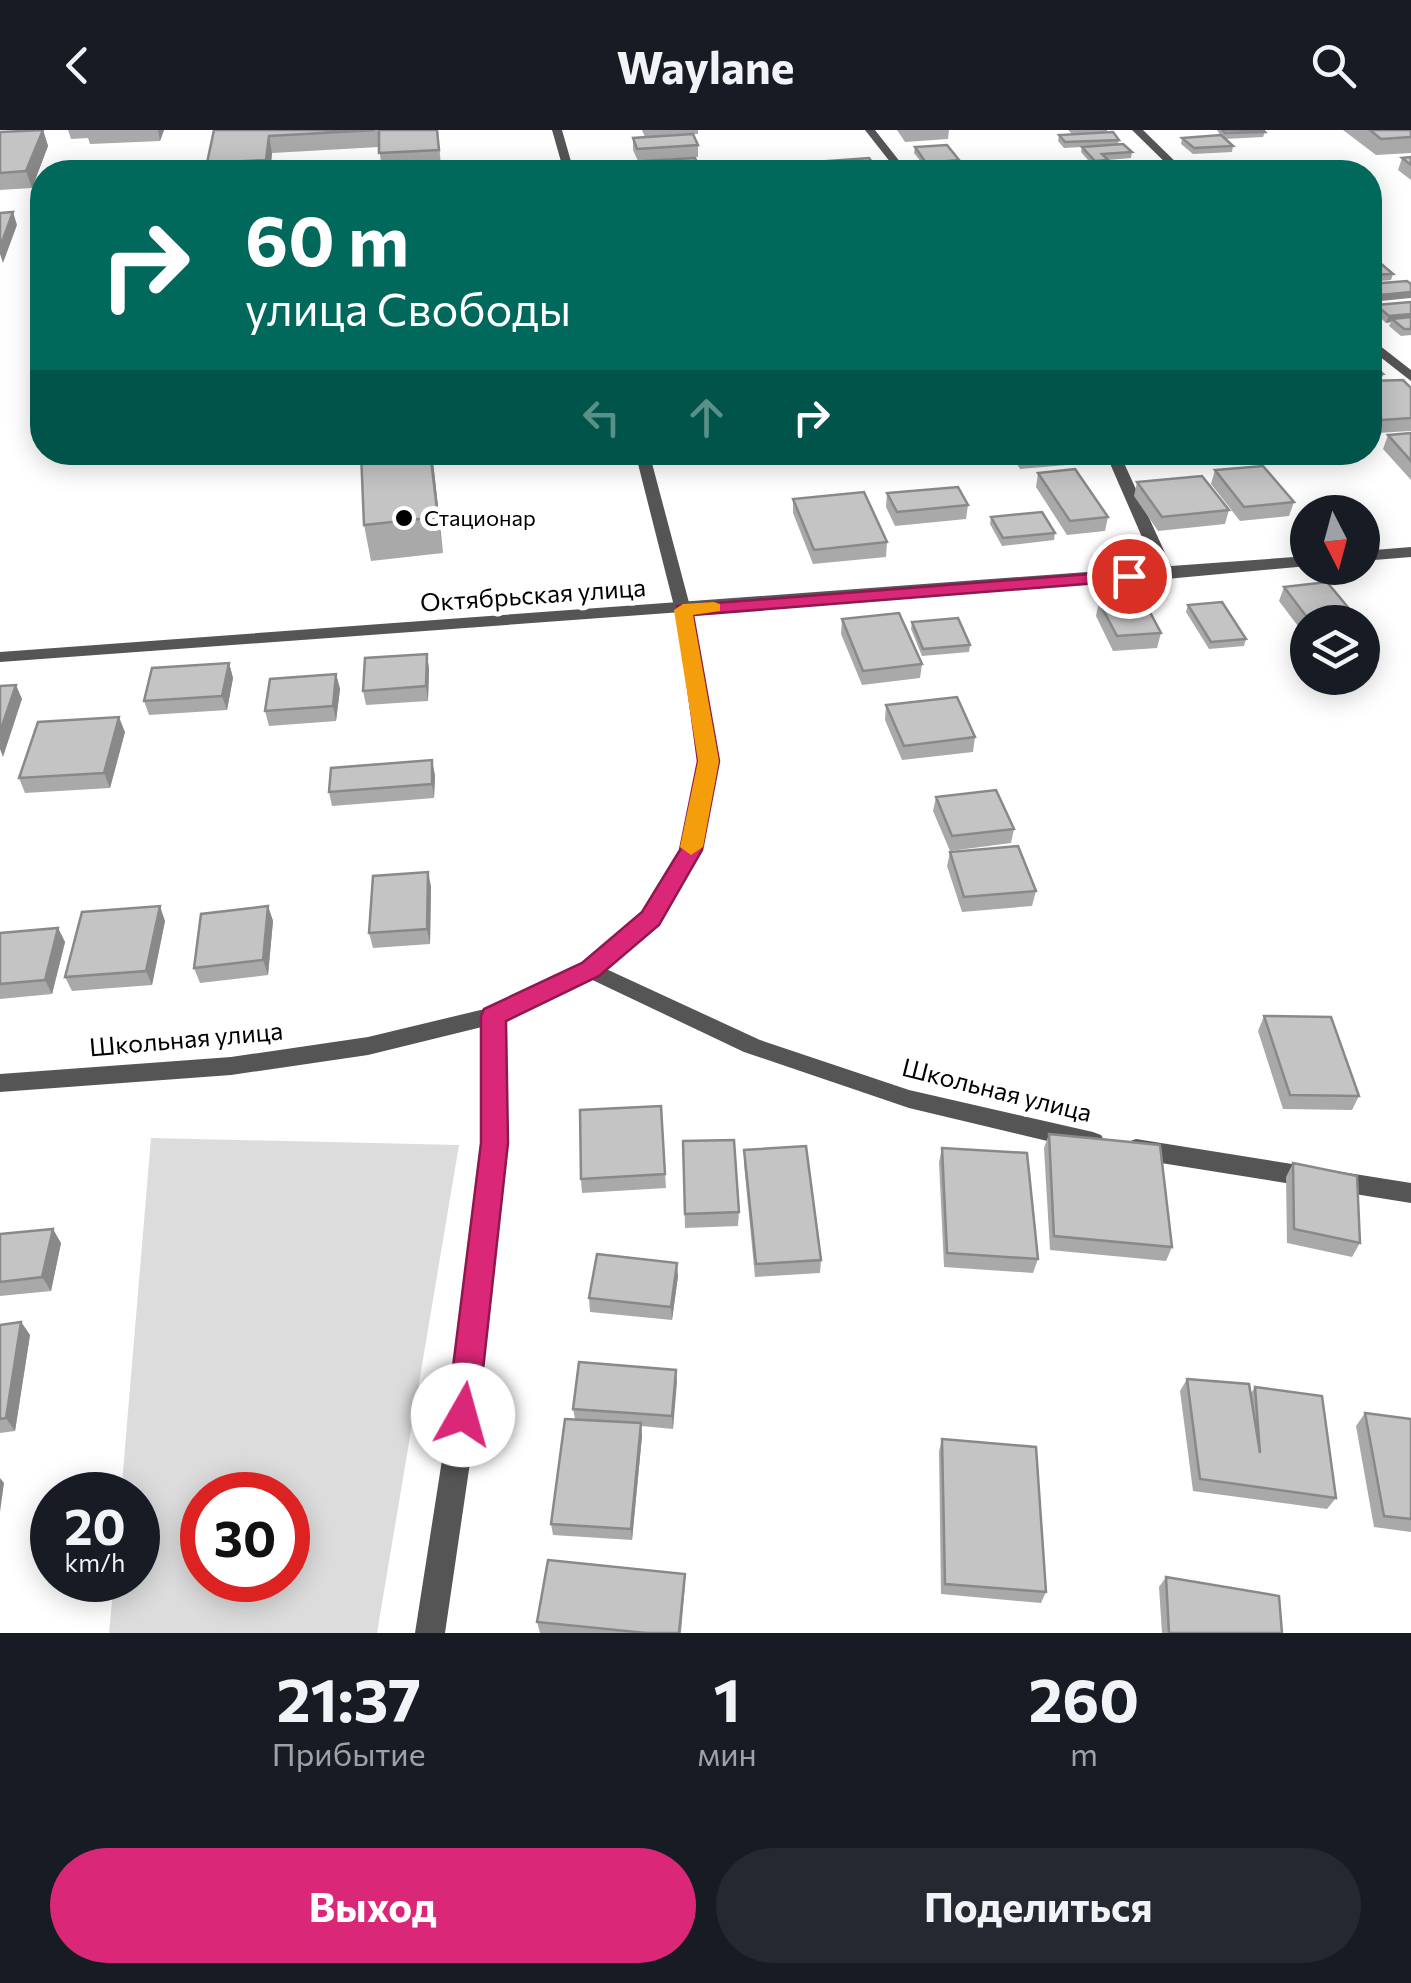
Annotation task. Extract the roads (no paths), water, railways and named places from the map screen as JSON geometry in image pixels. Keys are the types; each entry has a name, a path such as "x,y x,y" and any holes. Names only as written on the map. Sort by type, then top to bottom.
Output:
{"street":[{"path":"558,130 566,160"},
{"path":"870,130 894,160"},
{"path":"1137,130 1168,160"},
{"path":"1382,352 1411,377"},
{"name":"Школьная улица","path":"0,1082 231,1066 368,1046 493,1016 591,970 650,918 691,850 709,761 683,610 645,465"},
{"path":"1118,465 1166,574"},
{"path":"1380,555 1411,552"},
{"name":"Октябрьская улица","path":"0,657 1290,563"},
{"name":"Школьная улица","path":"591,970 752,1046 908,1099 1096,1142 1411,1194"},
{"path":"430,1633 463,1415 494,1143 493,1016"}],"place":[{"name":"Стационар","path":"404,518"}]}
